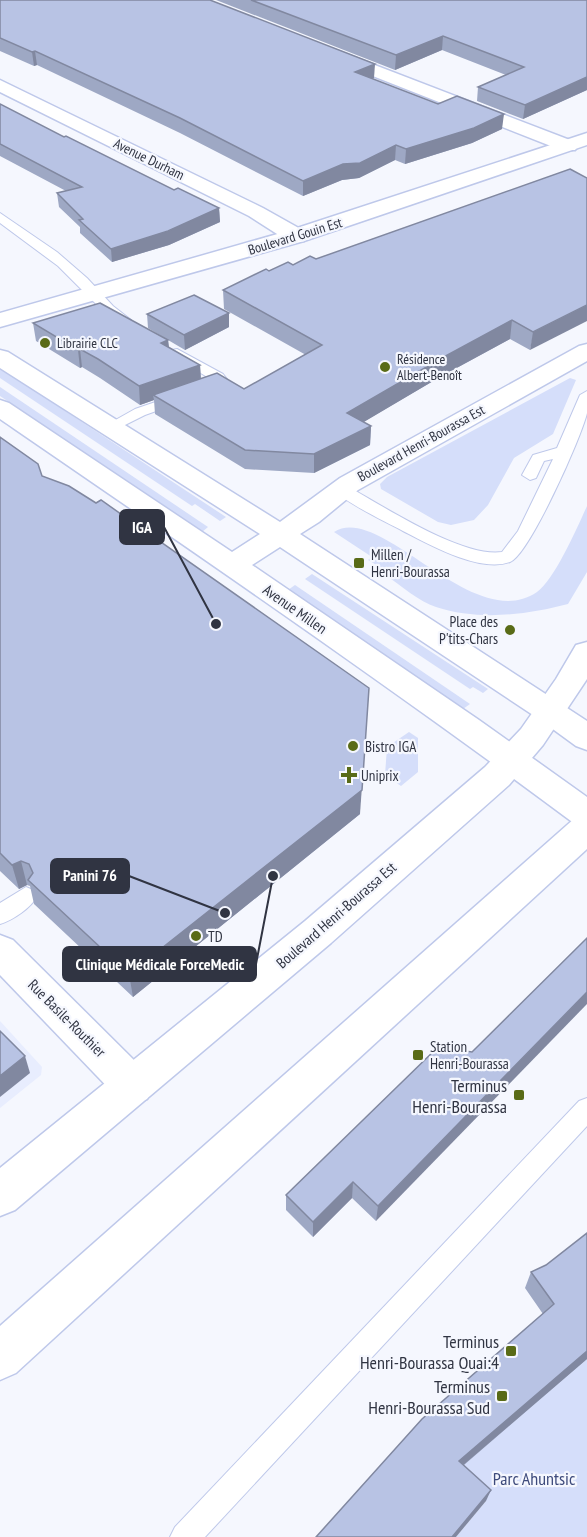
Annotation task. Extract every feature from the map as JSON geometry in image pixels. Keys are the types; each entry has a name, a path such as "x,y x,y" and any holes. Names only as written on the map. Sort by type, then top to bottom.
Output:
{"street":[{"path":"319,49 581,146"},
{"name":"Avenue Durham","path":"0,85 256,212 296,236"},
{"name":"Boulevard Gouin Est","path":"0,320 296,236 581,146"},
{"name":"Boulevard Henri-Bourassa Est","path":"231,565 309,516 341,489 587,351"},
{"path":"0,357 280,535 550,711 587,738"},
{"name":"Avenue Millen","path":"0,408 454,718 511,762 587,815"},
{"name":"Boulevard Henri-Bourassa Est","path":"0,1195 318,932 497,776 511,762 550,711 587,653"},
{"path":"0,1357 587,828"},
{"name":"Rue Basile-Routhier","path":"0,951 133,1086"}],"lane":[{"path":"0,217 45,249 114,315 140,332"},
{"path":"111,427 140,412 223,383 218,377 160,343"},
{"path":"341,489 461,552 484,559 507,557 517,548 586,400"},
{"path":"530,475 538,458 561,452"},
{"path":"0,915 26,896"},
{"path":"185,1537 587,1108"}],"shaded area":[{"path":"0,1021 42,1067 41,1075 0,1108"}],"green space":[{"path":"0,368 226,517 220,521 195,504 192,506 0,378"},
{"path":"570,378 576,380 553,434 514,458 488,505 474,520 451,525 438,522 381,489 380,484 387,477"},
{"path":"0,387 208,527 202,532 0,396"},
{"path":"587,506 587,572 568,604 502,615 469,614 430,605 385,575 388,572 368,560 372,557 334,532 354,528 377,535 457,584 485,597 512,601 537,592 544,585 565,552"},
{"path":"312,574 488,689 483,693 473,687 470,689 305,579"},
{"path":"295,585 470,704 463,709 288,590"},
{"path":"409,732 418,738 418,772 401,786 385,775 387,747"},
{"name":"Parc Ahuntsic","path":"587,1359 587,1537 456,1537 486,1501 454,1473"}],"building":[{"path":"0,0 210,0 375,64 355,72 438,104 457,96 504,114 474,128 406,149 396,145 360,163 343,164 303,181 180,118 35,51 32,52 0,38"},
{"path":"251,0 587,0 587,77 525,105 478,87 524,67 443,36 396,55"},
{"path":"0,104 174,190 178,188 219,208 168,231 111,249 79,220 83,219 57,193 82,187 0,144"},
{"path":"570,169 587,178 587,305 533,332 512,320 347,413 371,426 314,454 245,450 153,395 217,373 244,389 322,345 223,290 266,269 269,271 288,262 293,265 310,256 316,259"},
{"path":"194,295 229,313 184,335 147,314"},
{"path":"100,303 168,340 161,343 200,365 139,386 98,359 78,350 33,323"},
{"path":"0,437 38,464 42,476 69,486 96,503 101,500 369,688 362,790 129,974 28,880 33,873 29,864 21,861 12,865 0,853"},
{"path":"587,938 587,992 378,1206 353,1182 313,1222 286,1195 438,1047 472,1052"},
{"path":"0,1031 25,1056 0,1076"},
{"name":"Terminus Henri-Bourassa Sud","path":"587,1233 587,1351 459,1461 491,1490 452,1537 316,1537 422,1419 554,1304 531,1272 546,1265"}],"place":[{"name":"Librairie CLC","path":"45,343"},
{"name":"Résidence Albert-Benoît","path":"385,367"},
{"name":"Millen / Henri-Bourassa","path":"359,563"},
{"name":"IGA","path":"216,624"},
{"name":"Place des P'tits-Chars","path":"510,630"},
{"name":"Bistro IGA","path":"353,746"},
{"name":"Uniprix","path":"349,775"},
{"name":"Clinique Médicale ForceMedic","path":"273,876"},
{"name":"Panini 76","path":"225,913"},
{"name":"TD","path":"196,936"},
{"name":"Station Henri-Bourassa","path":"418,1055"},
{"name":"Terminus Henri-Bourassa","path":"519,1095"},
{"name":"Terminus Henri-Bourassa Quai:4","path":"511,1351"},
{"name":"Terminus Henri-Bourassa Sud","path":"502,1396"}]}
